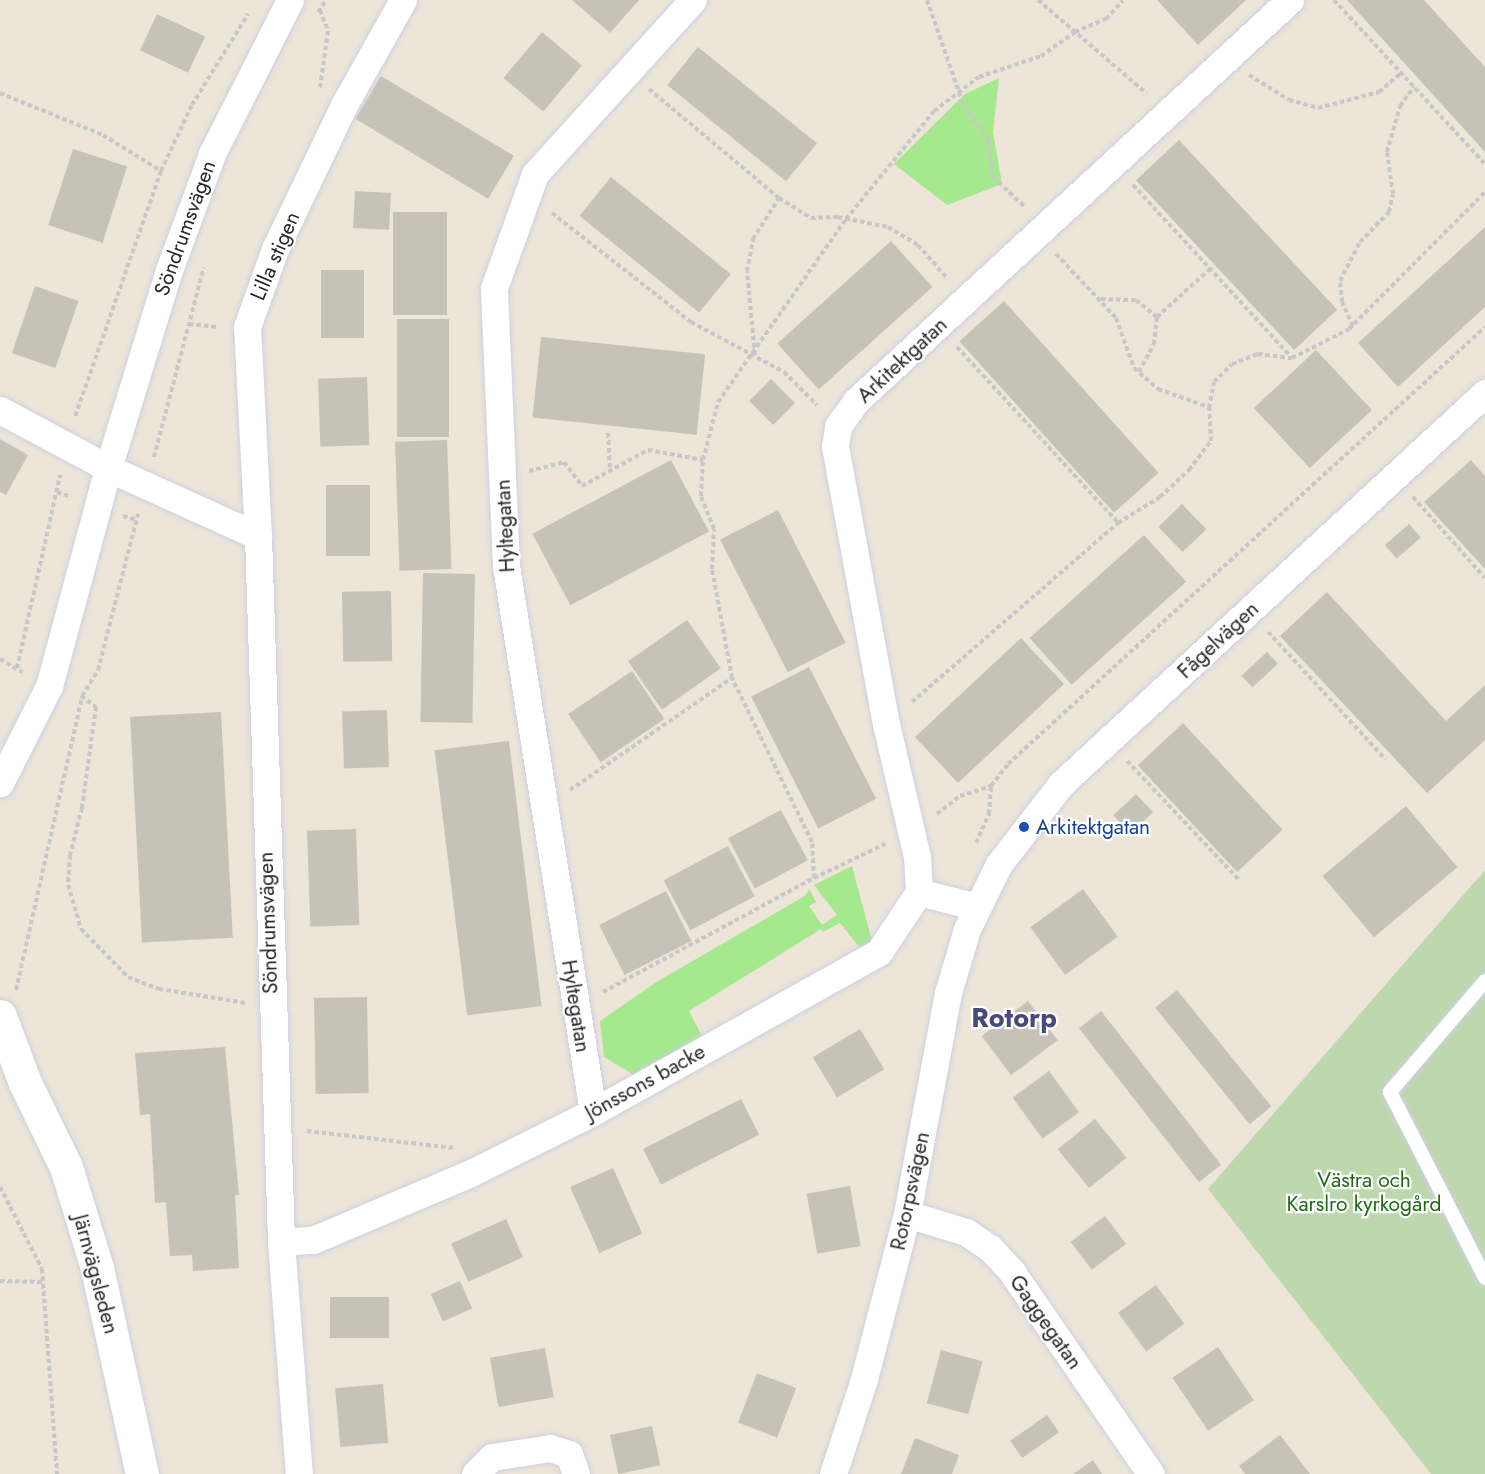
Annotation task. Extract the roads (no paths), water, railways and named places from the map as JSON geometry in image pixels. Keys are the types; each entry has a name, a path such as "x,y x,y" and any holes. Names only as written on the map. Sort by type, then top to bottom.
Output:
{"main road":[{"name":"Järnvägsleden","path":"8,1004 25,1083"},
{"name":"Järnvägsleden","path":"0,1053 25,1083 66,1167 97,1268 142,1474"}],"street":[{"name":"Söndrumsvägen","path":"0,783 50,686 108,468 169,270 212,154 290,0"},
{"name":"Lilla stigen","path":"258,536 247,327 275,249 334,125 403,0"},
{"name":"Hyltegatan","path":"593,1112 506,566 494,288 535,174 693,0"},
{"name":"Arkitektgatan","path":"919,892 912,837 886,724 835,446 838,426 856,401 1038,230 1290,0"},
{"name":"Fågelvägen","path":"977,907 1024,827 1108,741 1485,393"},
{"path":"0,410 108,468 147,483 258,536"},
{"name":"Söndrumsvägen","path":"258,536 271,1005 281,1242 299,1474"},
{"path":"919,892 977,907"},
{"name":"Jönssons backe","path":"281,1242 324,1236 471,1173 593,1112 879,952 919,892"},
{"name":"Rotorpsvägen","path":"833,1474 864,1379 907,1214 948,993 977,907"},
{"name":"Gaggegatan","path":"907,1214 966,1232 990,1248 1012,1272 1151,1474"},
{"path":"475,1474 492,1457 550,1448 569,1454 576,1474"}],"lane":[{"path":"1485,981 1390,1092 1485,1278"}],"place":[{"name":"Arkitektgatan","path":"1024,827"}],"district":[{"name":"Rotorp","path":"1014,1018"}],"park label":[{"name":"Västra och Karslro kyrkogård","path":"1364,1192"}]}
